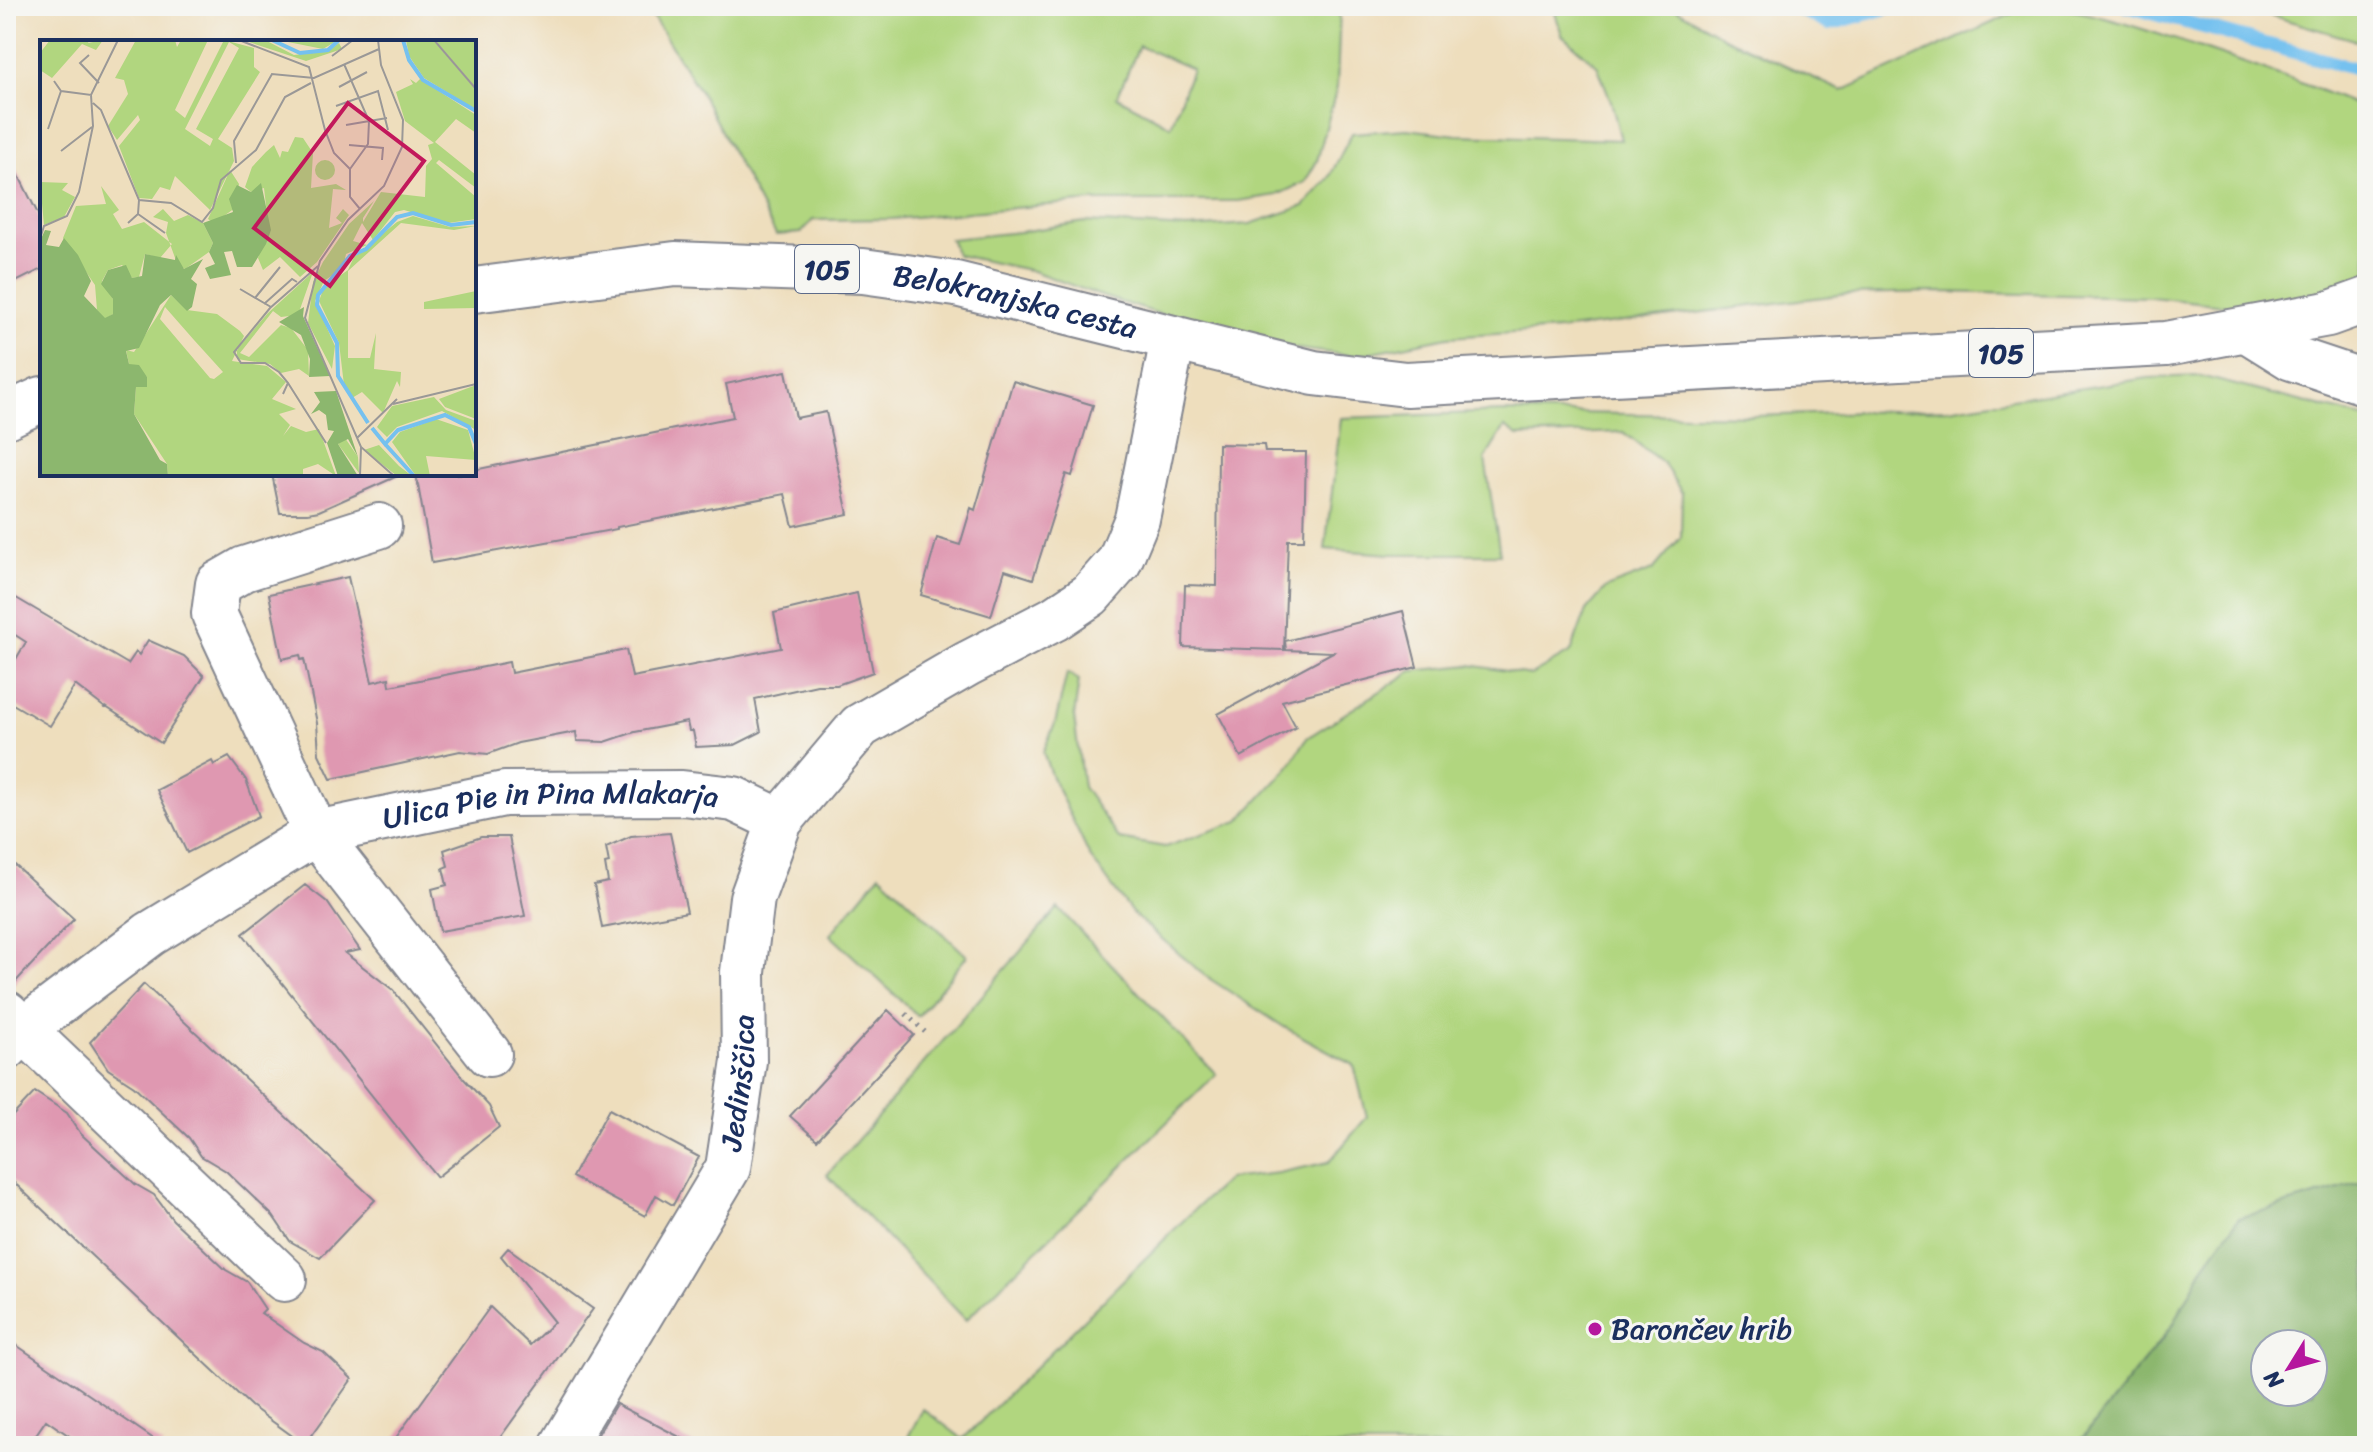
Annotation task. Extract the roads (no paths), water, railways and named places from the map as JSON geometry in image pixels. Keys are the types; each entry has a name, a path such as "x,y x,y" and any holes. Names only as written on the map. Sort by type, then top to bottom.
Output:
{"street":[{"name":"Belokranjska cesta","path":"476,290 675,264 863,271 956,284 1173,339"},
{"name":"105","path":"1173,339 1314,373 1406,384 2166,344 2328,314 2367,300"},
{"path":"2247,330 2292,358 2367,383"},
{"path":"780,821 860,726 967,664 1054,619 1090,595 1119,562 1137,519 1173,339"},
{"path":"6,416 40,400"},
{"path":"379,526 244,569 218,584 214,614 316,833 489,1054"},
{"name":"Ulica Pie in Pina Mlakarja","path":"284,1279 12,1030 150,934 316,833 504,794 682,793 734,799 780,821"},
{"name":"Jedinščica","path":"562,1446 728,1168 744,1061 743,972 752,898 780,821"}],"waterway":[{"path":"1793,6 1829,24 1893,6"},
{"path":"2127,6 2367,72"}],"place":[{"name":"Barončev hrib","path":"1595,1329"}]}
